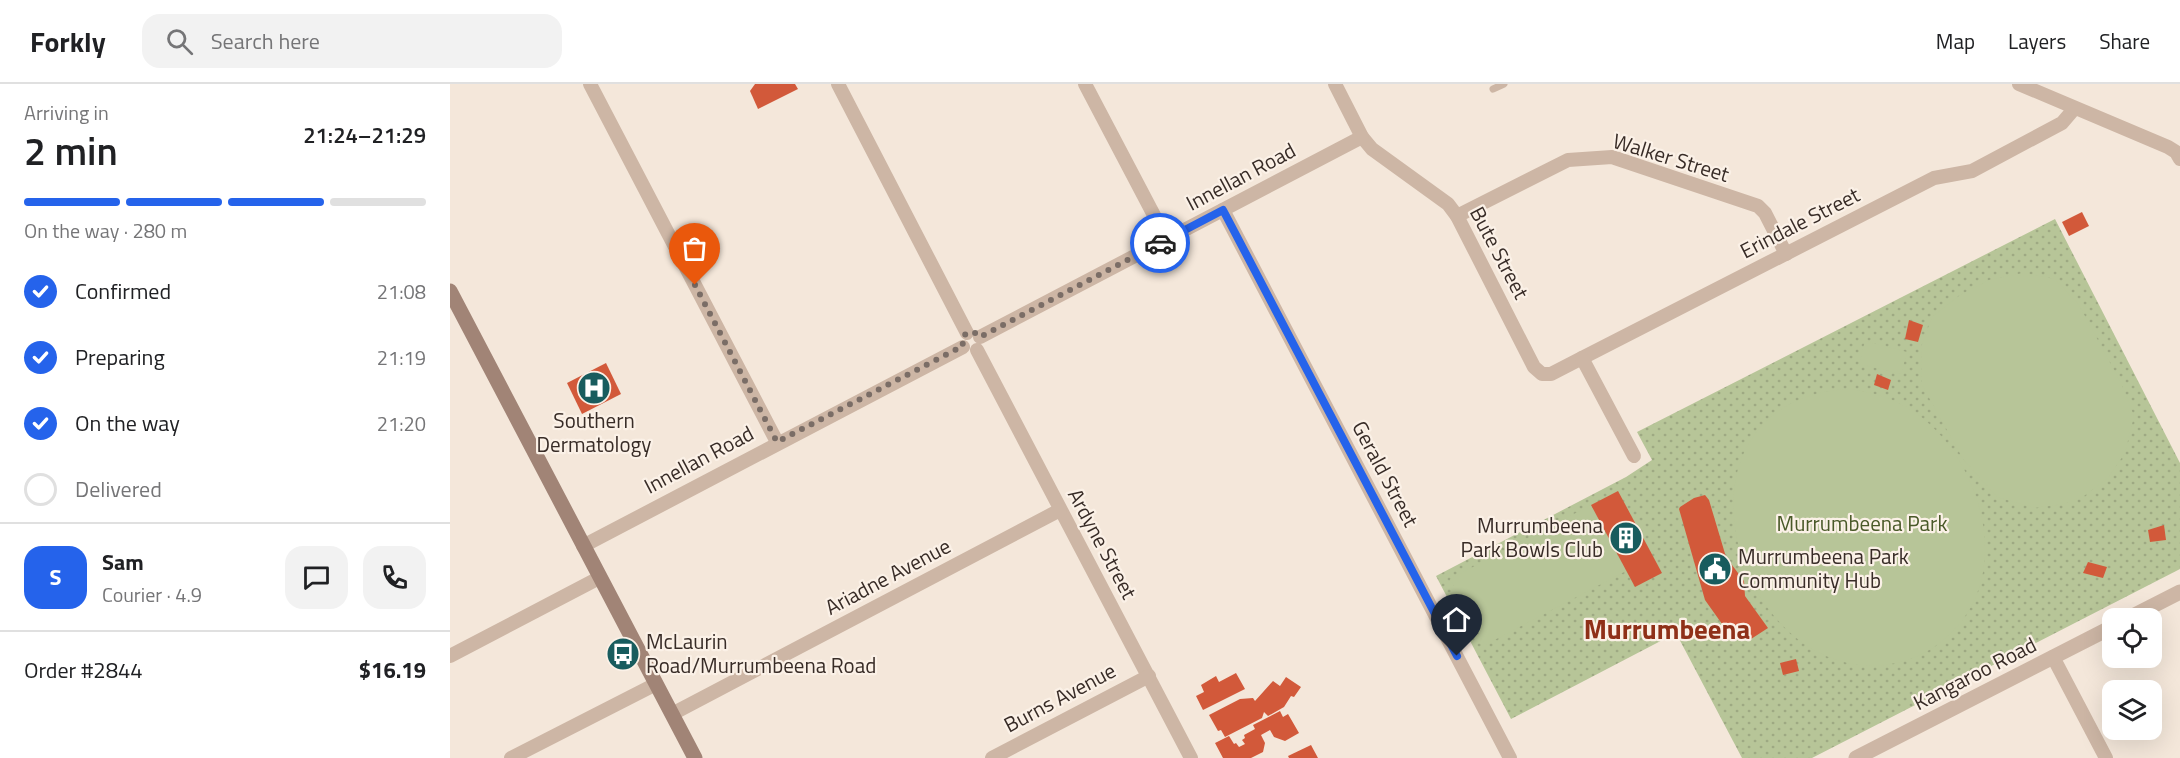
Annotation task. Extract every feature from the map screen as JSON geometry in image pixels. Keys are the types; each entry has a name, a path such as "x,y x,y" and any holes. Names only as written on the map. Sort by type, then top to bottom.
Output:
{"main road":[{"path":"450,291 695,758"}],"street":[{"path":"590,84 777,442"},
{"name":"Ardyne Street","path":"838,84 975,340 1060,510 1191,758"},
{"path":"1085,84 1167,240"},
{"name":"Bute Street","path":"1335,84 1362,137 1372,149 1448,204 1457,216 1534,367 1542,374"},
{"path":"2019,84 2168,147 2176,152 2180,159"},
{"name":"Erindale Street","path":"1542,374 1551,374 1934,178 1972,171 2062,123 2074,108"},
{"name":"Innellan Road","path":"583,546 963,346 968,351 975,340 1362,137"},
{"name":"Walker Street","path":"1457,216 1568,160 1612,158 1758,206 1765,213 1786,254"},
{"name":"Gerald Street","path":"1223,210 1510,758"},
{"path":"1582,358 1634,456"},
{"name":"Ariadne Avenue","path":"672,714 1060,510"},
{"path":"450,656 599,578"},
{"path":"2149,608 2180,592"},
{"name":"Kangaroo Road","path":"1866,756 2102,632"},
{"path":"2053,657 2106,758"},
{"name":"Burns Avenue","path":"992,758 1149,676"},
{"path":"511,758 656,684"}],"lane":[{"path":"1493,89 1504,84"}],"green space":[{"name":"Murrumbeena Park","path":"2055,219 2180,463 2180,569 1812,758 1742,758 1676,633 1511,719 1436,576 1626,477 1652,460 1637,432"},
{"path":"2023,273 2055,279 2079,305 2121,383 2134,416 2125,453 2108,478 2084,496 2064,504 2034,508 1997,497 1963,459 1922,385 1921,347 1932,317 1960,295 1989,280"},
{"path":"1865,341 1907,352 1901,374 1859,364"},
{"path":"1845,389 1875,394 1903,405 1920,416 1942,437 1960,462 1974,491 1982,521 1985,552 1981,582 1969,610 1949,635 1935,646 1911,659 1893,664 1884,665 1831,658 1788,630 1755,588 1737,539 1734,487 1750,441 1786,406"},
{"path":"1591,505 1626,571 1485,645 1450,579"}],"building":[{"path":"755,84 795,84 798,89 758,109 750,91"},
{"path":"2082,212 2089,226 2069,236 2062,222"},
{"path":"1909,320 1923,325 1918,342 1905,339"},
{"name":"Southern Dermatology","path":"606,363 621,394 582,414 567,383"},
{"path":"1877,374 1891,380 1888,390 1874,385"},
{"name":"Murrumbeena Park Bowls Club","path":"1618,491 1662,573 1635,587 1591,505"},
{"name":"Murrumbeena Park Community Hub","path":"1705,495 1709,500 1726,557 1744,581 1745,596 1768,628 1751,639 1746,632 1737,639 1732,638 1705,600 1679,509 1694,498"},
{"path":"2164,525 2166,540 2150,542 2148,530"},
{"path":"2088,562 2107,567 2103,578 2083,573"},
{"path":"1796,659 1799,671 1783,675 1780,663"},
{"path":"1236,673 1245,689 1203,710 1196,696 1204,692 1201,685 1216,676 1219,682"},
{"path":"1286,677 1301,687 1284,707 1268,716 1264,712 1262,718 1225,737 1221,730 1218,731 1209,715 1240,699 1253,698 1255,701 1273,681 1280,686"},
{"path":"1280,711 1283,717 1288,714 1299,733 1285,741 1274,737 1270,730 1261,735 1265,743 1263,752 1251,758 1223,758 1215,743 1229,736 1239,747 1245,744 1242,740 1245,738 1244,735 1255,729 1253,725"},
{"path":"1311,745 1318,758 1289,758 1288,756"}],"way so far":[{"path":"695,285 777,442 963,346 962,337 967,333 974,332 980,337 1160,243"}],"place":[{"name":"Southern Dermatology","path":"594,388"},
{"name":"Murrumbeena Park Bowls Club","path":"1626,538"},
{"name":"Murrumbeena Park Community Hub","path":"1715,569"},
{"name":"McLaurin Road/Murrumbeena Road","path":"623,654"}],"district":[{"name":"Murrumbeena","path":"1667,630"}],"route":[{"path":"1160,243 1223,210 1457,656"}]}
